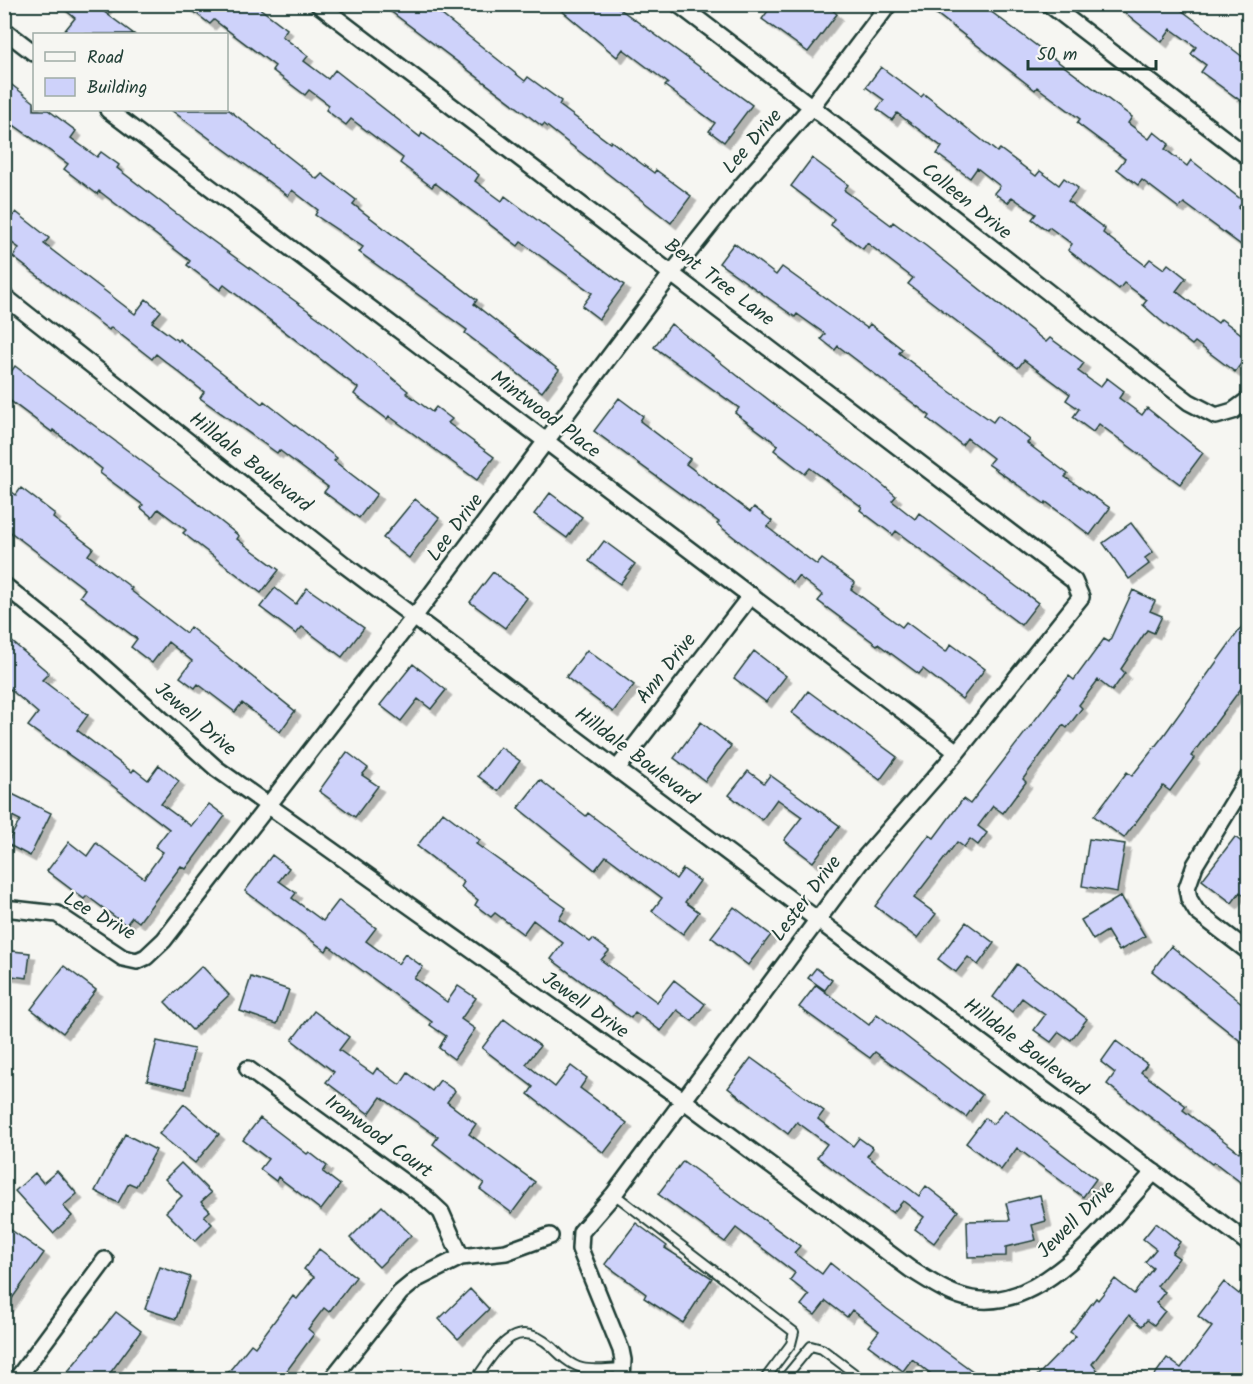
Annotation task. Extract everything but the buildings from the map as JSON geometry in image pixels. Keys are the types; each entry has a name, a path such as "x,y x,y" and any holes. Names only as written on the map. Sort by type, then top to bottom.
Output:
{"street":[{"name":"Bent Tree Lane","path":"318,4 1074,581 1081,597 1079,602"},
{"name":"Colleen Drive","path":"678,4 812,106 977,238 1189,402 1211,415 1233,411 1248,400"},
{"name":"Lee Drive","path":"8,908 57,914 123,958 136,961 146,957 164,940 414,617 672,273 743,184 812,106 889,4"},
{"path":"1049,4 1248,157"},
{"path":"4,30 33,52"},
{"name":"Mintwood Place","path":"109,111 957,752"},
{"name":"Hilldale Boulevard","path":"4,296 414,617 1248,1243"},
{"name":"Jewell Drive","path":"4,585 81,647 217,769 683,1100 910,1269 947,1292 973,1299 999,1300 1024,1292 1046,1281 1080,1252 1154,1172"},
{"name":"Ann Drive","path":"617,769 751,595"},
{"name":"Lester Drive","path":"623,1374 621,1350 580,1249 581,1232 614,1194 859,864 957,752 1079,602"},
{"path":"1248,778 1195,865 1187,888 1189,899 1197,912 1248,951"},
{"name":"Ironwood Court","path":"248,1069 427,1199 441,1212 461,1257"},
{"path":"331,1380 400,1293 439,1267 461,1257 506,1252 550,1236"},
{"path":"16,1380 105,1260"}],"lane":[{"path":"614,1194 794,1332 791,1344 764,1380"},
{"path":"475,1380 501,1345 515,1334 530,1333 545,1342 567,1361 582,1368 623,1374"},
{"path":"783,1380 811,1346 822,1349 862,1380"}]}
